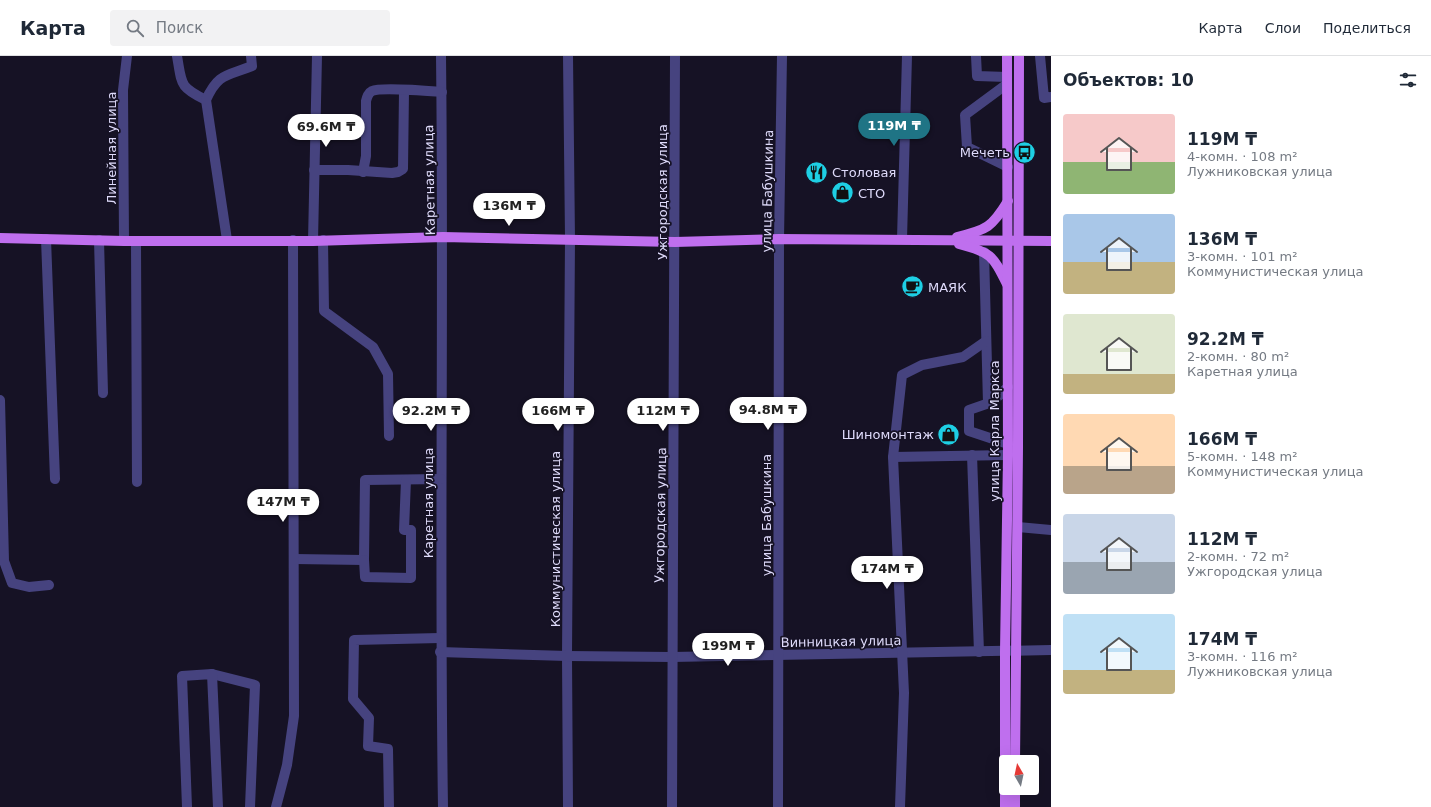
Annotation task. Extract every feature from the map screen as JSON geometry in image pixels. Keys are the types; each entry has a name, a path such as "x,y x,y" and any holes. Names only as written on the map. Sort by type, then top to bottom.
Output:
{"main road":[{"name":"улица Карла Маркса","path":"1005,807 1005,651 1008,450 1007,56"},
{"name":"улица Карла Маркса","path":"1016,755 1019,56"},
{"path":"942,241 976,232 988,227 997,217 1008,200"},
{"path":"0,238 124,241 318,240 443,237 676,242 779,239 1051,241"},
{"path":"942,241 959,244 989,254 998,265 1008,285"},
{"path":"1015,795 1015,807"}],"street":[{"name":"Линейная улица","path":"124,241 123,90 127,56"},
{"path":"177,56 183,86 190,92 206,100"},
{"path":"227,240 206,100 213,85 225,75 252,66 251,56"},
{"path":"317,56 314,170 324,311 373,347 388,374 389,436"},
{"name":"Каретная улица","path":"441,56 443,237 440,652 443,807"},
{"name":"Коммунистическая улица","path":"568,56 570,239 567,656 568,807"},
{"name":"Ужгородская улица","path":"672,807 676,242 674,56"},
{"name":"улица Бабушкина","path":"778,807 779,239 782,56"},
{"path":"902,239 907,56"},
{"path":"976,56 977,76 1007,81"},
{"path":"1040,56 1044,98 1051,97"},
{"path":"1007,81 965,115 967,147 1008,167"},
{"path":"363,172 366,156 367,96 372,91 442,92"},
{"path":"314,170 348,170 392,174 404,168 404,91"},
{"path":"46,239 54,479"},
{"path":"99,240 103,393"},
{"path":"276,807 287,765 294,716 293,240"},
{"path":"136,241 137,482"},
{"path":"984,252 988,403"},
{"path":"900,807 904,693 893,457 902,375 922,365 963,357 986,341"},
{"path":"1008,387 988,403 969,410 969,431 1008,450"},
{"path":"0,400 4,561 12,583 29,587 49,585"},
{"path":"893,457 972,455 1008,450"},
{"path":"972,455 979,652"},
{"path":"406,480 404,530 411,530 411,578 365,577 365,480 441,479"},
{"path":"1018,527 1051,530"},
{"path":"294,559 364,560"},
{"path":"389,807 388,749 368,746 369,718 353,699 354,640 440,638"},
{"name":"Винницкая улица","path":"440,652 567,656 672,657 1051,650"},
{"path":"187,807 182,676 212,674 255,685 250,807"},
{"path":"212,674 218,807"}],"place":[{"name":"Мечеть","path":"1025,152"},
{"name":"Столовая","path":"817,172"},
{"name":"СТО","path":"843,193"},
{"name":"МАЯК","path":"913,287"},
{"name":"Шиномонтаж","path":"949,434"}]}
